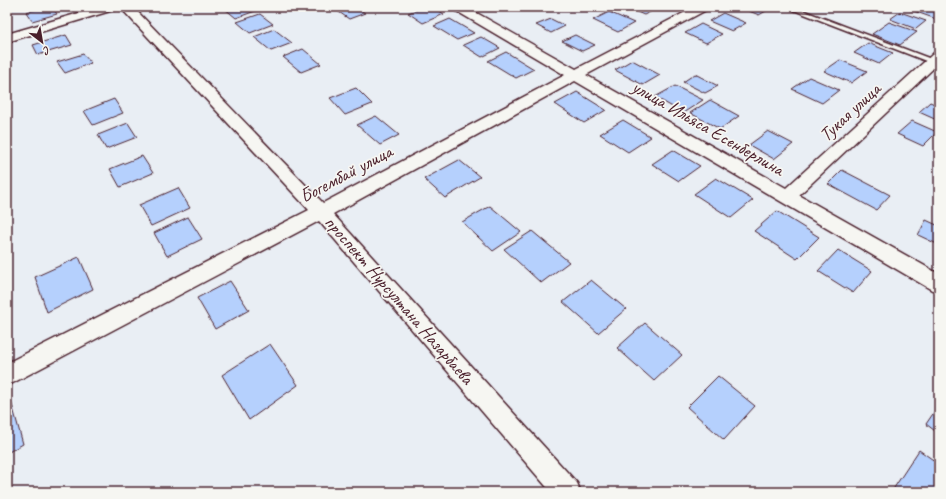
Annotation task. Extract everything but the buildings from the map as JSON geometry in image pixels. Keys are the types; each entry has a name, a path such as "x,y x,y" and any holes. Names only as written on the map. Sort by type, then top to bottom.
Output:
{"street":[{"path":"7,38 113,7"},
{"name":"проспект Нурсултана Назарбаева","path":"126,7 321,212 568,492"},
{"name":"улица Ильяса Есенберлина","path":"457,7 939,284"},
{"name":"Богембай улица","path":"7,375 321,212 704,7"},
{"name":"Тукая улица","path":"788,197 937,61"}],"lane":[{"path":"790,7 937,61"}]}
